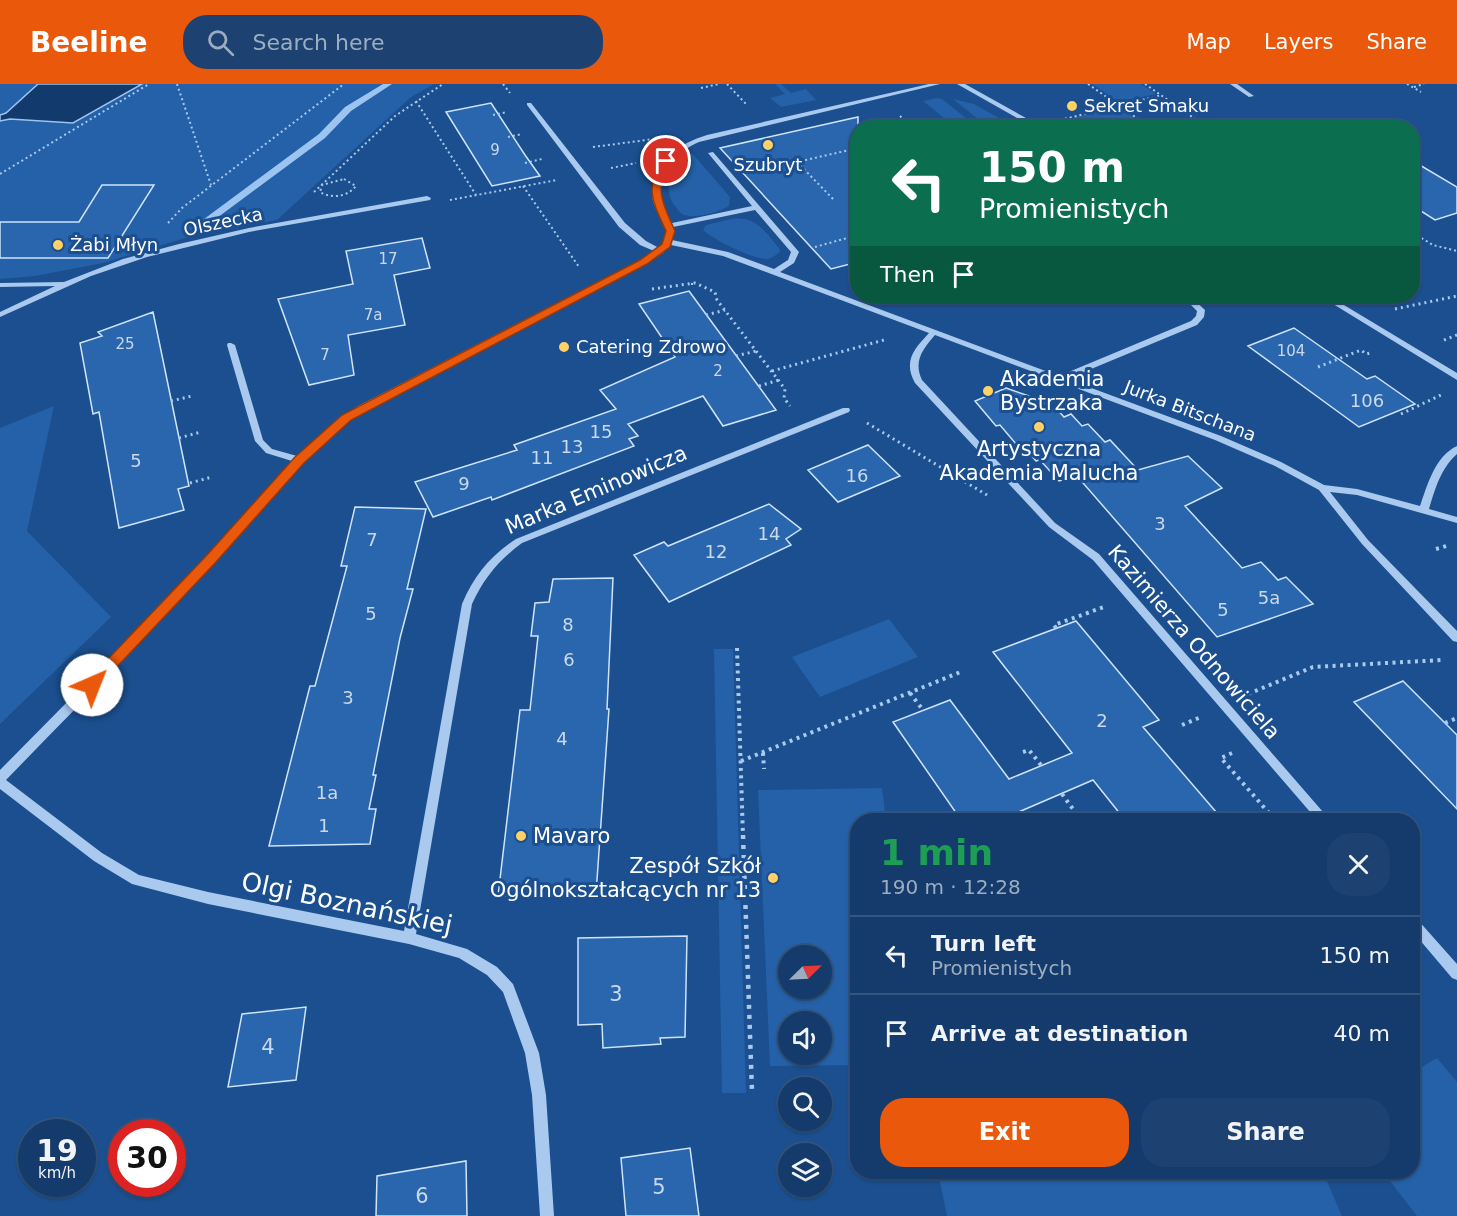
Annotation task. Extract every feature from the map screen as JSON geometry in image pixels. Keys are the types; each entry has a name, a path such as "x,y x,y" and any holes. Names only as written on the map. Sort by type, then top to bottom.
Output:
{"street":[{"path":"0,780 211,559 299,460 333,428 361,408 660,251 669,242 669,226 658,204 658,175 672,155 688,144 751,126 938,84"},
{"path":"960,84 1026,120"},
{"path":"1233,84 1251,96"},
{"path":"529,104 622,225 643,243 660,251"},
{"path":"711,153 795,252 791,261 775,272"},
{"name":"Olszecka","path":"0,315 68,284 141,256 206,240 427,198"},
{"path":"669,226 758,207"},
{"name":"Jurka Bitschana","path":"669,242 714,251 850,300"},
{"path":"0,285 68,284"},
{"name":"Jurka Bitschana","path":"857,303 1218,438 1278,464 1322,488"},
{"path":"1059,379 1194,323 1200,317 1201,310 1194,303"},
{"path":"1335,303 1457,377"},
{"name":"Kazimierza Odnowiciela","path":"934,332 914,360 912,371 918,381 1052,525 1096,557 1318,813"},
{"path":"231,345 259,441 269,451 299,460"},
{"name":"Marka Eminowicza","path":"409,938 467,604 478,578 491,560 519,541 846,410"},
{"path":"1424,509 1437,472 1447,457 1457,449"},
{"path":"1322,488 1357,492 1457,520"},
{"path":"1322,488 1365,542 1457,638"},
{"name":"Olgi Boznańskiej","path":"0,780 98,857 136,880 208,898 409,938 462,953 492,971 508,988 519,1011 536,1074 547,1216"},
{"path":"1420,931 1457,974"}],"path":[{"path":"1,174 149,84"},
{"path":"177,84 211,185"},
{"path":"141,256 175,214 344,84"},
{"path":"314,193 395,116 443,84"},
{"path":"505,86 510,84"},
{"path":"701,88 719,84"},
{"path":"727,84 750,107"},
{"path":"1088,84 1140,120"},
{"path":"1145,84 1197,120"},
{"path":"1407,84 1421,92"},
{"path":"1412,87 1425,84"},
{"path":"1071,117 1162,95"},
{"path":"416,101 476,195 441,202"},
{"path":"565,150 664,138"},
{"path":"833,199 797,162 850,150"},
{"path":"523,186 580,268"},
{"path":"795,252 850,237"},
{"path":"1420,237 1432,245 1457,252"},
{"path":"643,293 664,285 695,283 715,292 725,310 779,380 785,389 784,398 805,426"},
{"path":"1384,312 1457,296"},
{"path":"706,315 725,310"},
{"path":"1452,337 1457,334"},
{"path":"772,371 868,345"},
{"path":"1318,367 1361,350"},
{"path":"736,356 756,351"},
{"path":"759,386 779,380"},
{"path":"171,401 192,396"},
{"path":"1401,414 1436,398"},
{"path":"846,410 995,499"},
{"path":"179,438 201,432"},
{"path":"190,483 212,477"},
{"path":"1056,628 1054,625 1113,603"},
{"path":"737,648 752,1092"},
{"path":"1232,715 1233,701 1301,670 1449,660"},
{"path":"741,761 963,671"},
{"path":"910,693 924,710"},
{"path":"1182,725 1207,715"},
{"path":"1445,723 1457,718"},
{"path":"1023,752 1029,750 1041,765"},
{"path":"763,753 764,769"},
{"path":"1062,794 1076,813"}],"shaded area":[{"path":"0,84 434,84 411,97 277,220 192,236 103,263 35,276 0,279"},
{"path":"38,84 142,84 73,123 10,119 0,121 0,115 6,113"},
{"path":"775,84 781,84 791,93 806,89 816,100 781,107 770,98 785,94"},
{"path":"1092,84 1141,84 1156,94 1119,102"},
{"path":"942,99 968,120 946,120 923,101"},
{"path":"953,99 974,104 1003,120 979,120"},
{"path":"1117,106 1138,120 1065,120"},
{"path":"692,153 730,197 729,206 714,213 689,216 679,212 674,205 669,190 671,176 680,163"},
{"path":"731,219 747,220 759,226 780,252 767,259 753,256 743,253 703,230 706,225"},
{"path":"54,406 27,531 111,617 0,724 0,428"},
{"path":"889,619 918,657 820,697 792,657"},
{"path":"714,649 733,649 746,1093 722,1093"},
{"path":"882,788 885,813 850,813 850,1065 770,1066 758,790"},
{"path":"1437,1058 1457,1082 1457,1216 1417,1216 1388,1179 1420,1179 1420,1068"},
{"path":"939,1179 1326,1179 1342,1216 947,1216"}],"building":[{"path":"491,103 540,176 492,186 446,112"},
{"path":"858,117 858,120 850,120 850,264 831,269 720,148"},
{"path":"1420,165 1457,187 1457,213 1435,220 1420,210"},
{"name":"Żabi Młyn","path":"102,185 154,185 108,258 0,258 0,222 79,222"},
{"path":"422,238 430,268 394,275 405,325 348,335 354,375 309,385 278,299 353,284 346,251"},
{"path":"689,291 776,410 723,426 703,396 628,424 638,436 629,439 634,446 492,500 491,497 433,517 415,482 517,450 514,445 616,409 600,390 675,357 639,304"},
{"path":"153,312 189,486 178,489 184,510 119,528 99,412 93,414 80,343 102,336 98,332"},
{"path":"1294,328 1367,379 1375,376 1415,404 1359,427 1248,346"},
{"path":"1006,388 1043,401 1052,410 1057,409 1064,417 1071,414 1082,426 1088,424 1105,442 1110,440 1138,470 1188,456 1222,488 1185,506 1242,568 1261,562 1278,580 1286,577 1313,604 1217,637 1077,476 1059,481 1040,460 1036,461 1020,443 1016,444 1000,425 996,426 975,401"},
{"path":"868,445 900,476 838,502 808,470"},
{"path":"769,504 801,529 786,539 791,545 669,602 634,555 664,542 668,546"},
{"path":"355,507 426,509 407,589 413,589 400,638 373,775 376,775 369,809 376,809 370,844 269,846 310,686 315,686 347,566 341,566"},
{"path":"613,578 607,709 609,709 596,894 498,896 520,710 530,710 538,636 531,636 535,603 549,602 553,579"},
{"path":"1076,621 1159,720 1143,727 1217,813 1119,813 1093,780 1016,813 956,813 893,722 950,700 1009,779 1072,753 993,652"},
{"path":"1403,681 1457,735 1457,809 1354,702"},
{"path":"687,936 685,1037 660,1038 661,1044 603,1048 602,1024 578,1025 578,938"},
{"path":"306,1007 296,1080 228,1087 242,1014"},
{"path":"690,1148 699,1216 626,1216 621,1158"},
{"path":"466,1161 467,1216 376,1216 377,1176"}],"waterway":[{"path":"199,227 322,136 348,109 388,84"}],"place":[{"name":"Sekret Smaku","path":"1072,106"},
{"name":"Szubryt","path":"768,145"},
{"name":"Żabi Młyn","path":"58,245"},
{"name":"Catering Zdrowo","path":"564,347"},
{"name":"Akademia Bystrzaka","path":"988,391"},
{"name":"Artystyczna Akademia Malucha","path":"1039,427"},
{"name":"Mavaro","path":"521,836"},
{"name":"Zespół Szkół Ogólnokształcących nr 13","path":"773,878"}],"route":[{"path":"92,685 211,559 299,460 346,417 643,262 667,245 671,237 670,231 658,204 656,189 658,175 666,161"}]}
